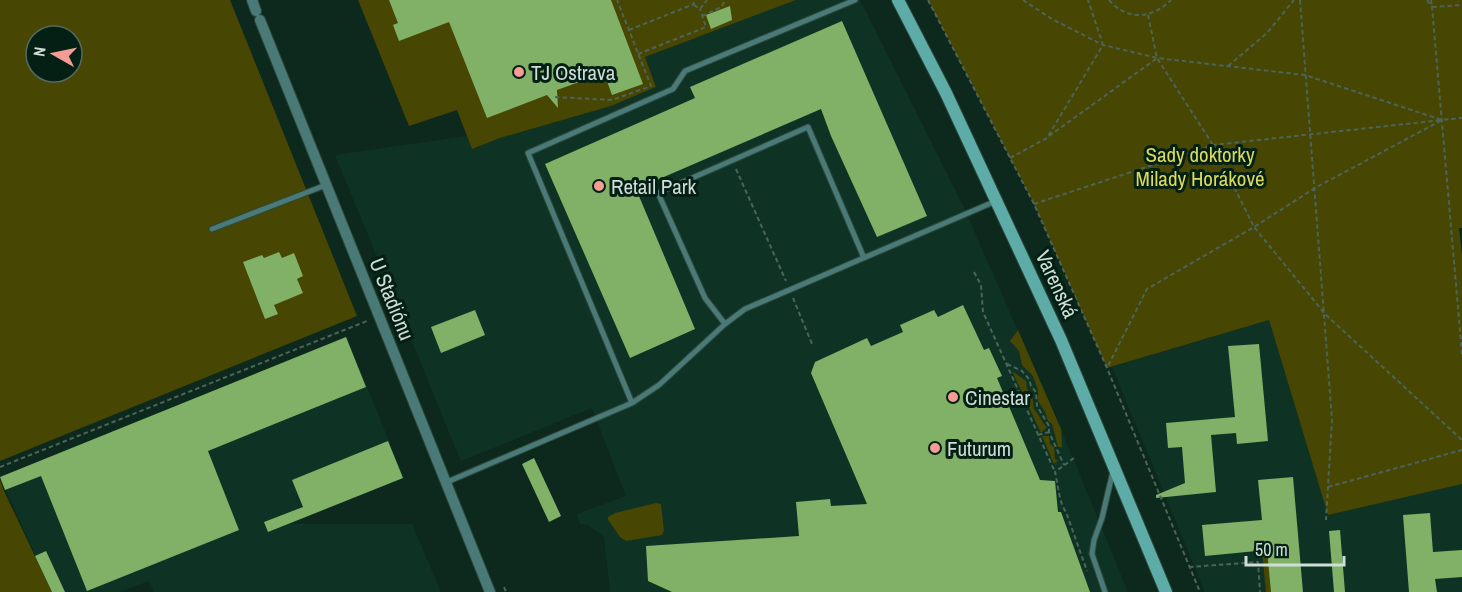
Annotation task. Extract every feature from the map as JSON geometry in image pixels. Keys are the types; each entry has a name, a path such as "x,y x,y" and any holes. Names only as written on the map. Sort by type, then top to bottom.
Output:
{"street":[{"name":"U Stadiónu","path":"252,0 490,592"},
{"name":"Varenská","path":"898,0 946,93 1061,340 1166,592"}],"lane":[{"path":"632,403 528,153 674,89 685,71 855,0"},
{"path":"724,324 705,298 658,193 808,127 864,258"},
{"path":"212,229 326,184"},
{"path":"445,483 632,403 659,386 724,324 746,309 996,201"},
{"path":"1105,592 1092,554 1114,467"}],"path":[{"path":"555,97 612,100 651,86 617,0"},
{"path":"638,54 706,27 700,9 693,0"},
{"path":"700,9 707,0"},
{"path":"702,16 721,7 726,0"},
{"path":"928,0 1034,204 1107,368 1200,592"},
{"path":"1023,0 1061,24 1103,45 1157,58 1305,75 1442,120"},
{"path":"1047,138 1103,45 1089,0"},
{"path":"1109,0 1115,8 1130,15 1148,15 1162,9 1171,0"},
{"path":"1228,67 1267,33 1294,0"},
{"path":"1300,0 1332,420 1326,520"},
{"path":"1427,0 1432,7"},
{"path":"1431,0 1462,354"},
{"path":"629,30 694,4"},
{"path":"1432,7 1462,5"},
{"path":"1148,15 1157,58 1213,145 1254,227 1325,314 1462,440"},
{"path":"1010,158 1047,138 1157,58"},
{"path":"1034,204 1213,145 1462,118"},
{"path":"1107,368 1147,289 1254,227 1314,188 1442,120"},
{"path":"732,160 812,344"},
{"path":"974,272 981,285 983,312 1054,472 1060,489 1062,506 1087,572"},
{"path":"0,467 378,316"},
{"path":"1007,364 1022,371 1029,379 1036,392 1037,406 1049,426 1049,432 1064,465"},
{"path":"1038,435 1049,432"},
{"path":"1328,487 1462,450"},
{"path":"1054,472 1074,458"},
{"path":"1055,489 1060,489"},
{"path":"1189,567 1258,562 1260,592"},
{"path":"504,587 506,592"}],"shaded area":[{"path":"796,0 860,0 964,208 1061,429 1128,592 610,592 604,537 588,525 580,524 577,514 626,496 592,408 461,461 335,155 467,136 472,149 500,138 611,106 656,87 645,57","holes":["661,504 664,530 626,541 620,537 608,520"]},
{"path":"1269,320 1328,514 1462,484 1462,592 1205,592 1112,367"},
{"path":"347,337 404,478 290,524 412,524 441,592 154,592 149,581 120,592 52,592 0,477"}],"green space":[{"path":"0,0 230,0 357,316 0,461"},
{"name":"TJ Ostrava","path":"358,0 796,0 645,57 656,87 611,106 500,138 472,149 457,110 409,126"},
{"name":"Sady doktorky Milady Horákové","path":"928,0 1462,0 1462,228 1459,228 1462,256 1462,484 1328,515 1269,320 1107,368 1034,204"},
{"path":"1018,330 1061,429 1062,447 1058,447 1052,424 1048,421 1038,401 1038,390 1033,376 1022,365 1019,351 1010,341"},
{"path":"1012,371 1026,381 1027,389 1032,394 1034,409 1047,427 1041,433"},
{"path":"1042,436 1049,436 1050,444 1054,447 1055,459 1058,461 1054,464"},
{"path":"0,479 4,491 52,592 0,592"},
{"path":"656,503 661,504 664,530 662,535 626,541 620,537 608,520 608,517 615,513"},
{"path":"1268,551 1272,592 1266,592 1262,552"}],"building":[{"path":"389,0 611,0 643,84 612,95 604,73 557,90 558,108 547,95 487,118 449,22 399,41 393,25 398,23"},
{"path":"730,6 732,20 711,29 706,15"},
{"name":"Retail Park","path":"842,21 927,216 877,237 821,109 636,189 695,329 630,358 545,164 695,98 690,87"},
{"path":"279,252 282,258 294,253 303,276 297,279 303,293 274,305 278,314 265,319 243,262"},
{"name":"Futurum","path":"963,305 984,350 989,348 1002,376 997,378 1040,480 1055,481 1058,512 1061,512 1090,592 672,592 648,581 646,546 799,536 796,502 830,499 831,506 867,504 811,373 815,362 867,338 871,346 903,332 900,325 934,310 938,317"},
{"path":"475,310 485,335 441,353 431,327"},
{"path":"346,337 366,387 208,451 239,530 87,591 41,476 5,490 0,477"},
{"path":"1259,344 1268,441 1237,444 1236,433 1211,435 1216,492 1156,498 1156,495 1185,483 1182,447 1168,448 1166,423 1235,417 1228,346"},
{"path":"388,441 403,478 268,532 264,522 303,507 292,480"},
{"path":"534,458 561,516 549,522 522,464"},
{"path":"1293,477 1303,592 1271,592 1267,550 1205,556 1202,525 1262,520 1258,480"},
{"path":"1430,513 1433,552 1462,550 1462,577 1435,579 1437,592 1409,592 1403,515"},
{"path":"1340,530 1345,592 1334,592 1329,531"},
{"path":"46,551 65,592 52,592 35,556"}],"place":[{"name":"TJ Ostrava","path":"519,72"},
{"name":"Retail Park","path":"599,186"},
{"name":"Cinestar","path":"953,397"},
{"name":"Futurum","path":"935,448"}]}
